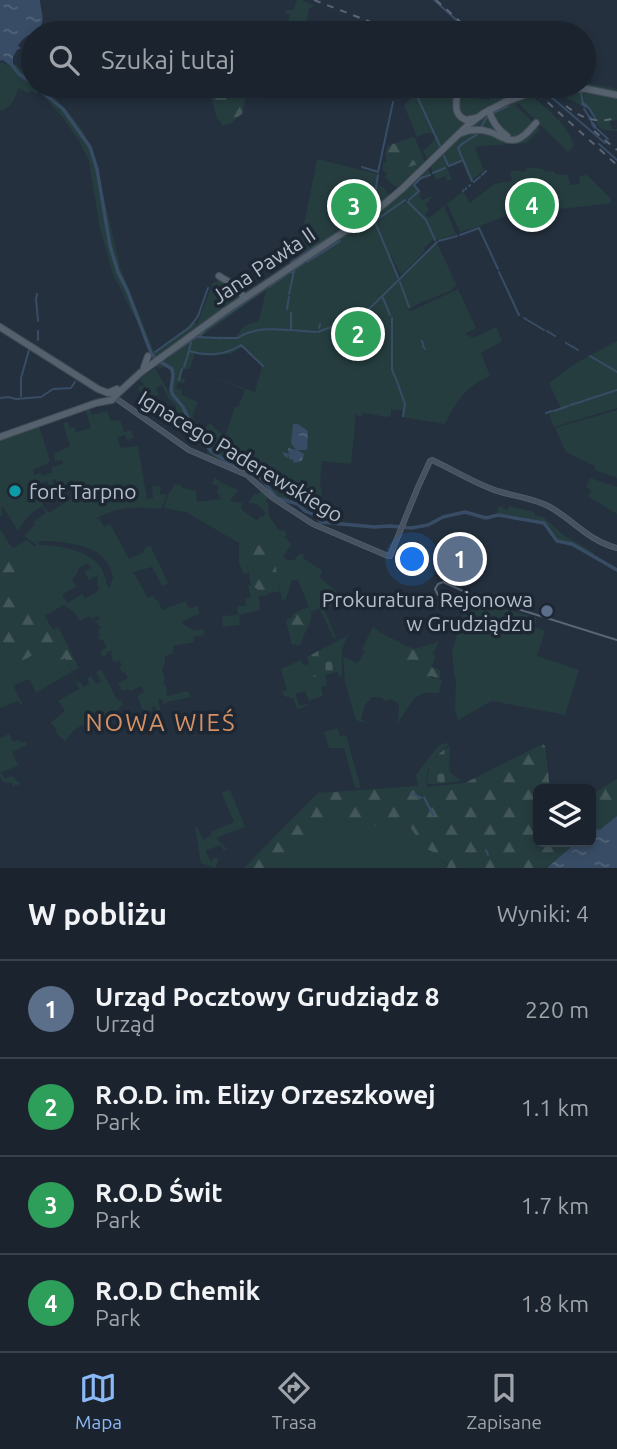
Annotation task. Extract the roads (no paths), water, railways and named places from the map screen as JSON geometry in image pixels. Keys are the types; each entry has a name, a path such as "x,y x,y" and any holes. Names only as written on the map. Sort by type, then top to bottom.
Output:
{"main road":[{"name":"Jana Pawła II","path":"596,91 617,95"},
{"path":"456,98 456,108 461,118 468,120 481,116"},
{"path":"456,98 454,110 463,130"},
{"name":"Jana Pawła II","path":"110,397 155,358 377,209 463,130 489,110 516,98"},
{"path":"457,136 465,131 481,130 513,140 523,136 536,123 522,135 509,136 501,132 489,110"},
{"path":"221,278 236,287 242,299"},
{"name":"Ignacego Paderewskiego","path":"0,327 191,451 247,475 273,498 313,524 381,553 389,555 431,461 498,491 544,504 587,534 617,548"},
{"name":"Jana Pawła II","path":"110,397 155,358"},
{"path":"0,438 110,397"}],"water":[{"path":"0,0 40,0 42,21 21,21 21,42 18,46 21,48 13,57 13,68 3,60 0,61"},
{"path":"293,424 298,424 308,431 307,450 297,450 304,454 302,461 294,463 282,452 289,454 288,448 296,450 291,443"},
{"path":"617,816 617,868 547,868 571,847 596,847 596,830"}],"waterway":[{"path":"434,0 458,21"},
{"path":"12,65 21,75"},
{"path":"50,98 63,109 90,147 97,169 110,246 118,272 151,353 172,369 173,395 211,451 235,467 255,471 277,498 298,504 321,522 411,528 465,512 486,518 498,515 544,523 557,541 572,544 617,570"},
{"path":"418,98 440,146"},
{"path":"552,98 605,143"},
{"path":"582,98 583,104"},
{"path":"362,167 378,172 393,102"},
{"path":"493,113 508,106"},
{"path":"586,106 595,118"},
{"path":"584,109 590,118"},
{"path":"481,127 487,117"},
{"path":"597,129 608,139"},
{"path":"472,181 458,148 479,133"},
{"path":"599,144 617,160"},
{"path":"444,156 448,165"},
{"path":"449,166 461,161"},
{"path":"433,173 445,168"},
{"path":"482,175 486,171"},
{"path":"376,187 378,175"},
{"path":"409,200 419,191 414,185 421,178 430,175"},
{"path":"476,180 480,177"},
{"path":"375,193 376,188"},
{"path":"371,210 375,194"},
{"path":"375,221 405,200"},
{"path":"408,202 426,220 435,240"},
{"path":"374,220 398,277"},
{"path":"291,262 346,227"},
{"path":"460,235 479,228 498,269"},
{"path":"439,241 457,236"},
{"path":"307,262 340,241"},
{"path":"347,321 363,315 437,242"},
{"path":"295,269 304,263"},
{"path":"289,294 294,271"},
{"path":"269,287 290,272 293,273"},
{"path":"499,272 519,315"},
{"path":"400,282 409,307"},
{"path":"155,352 190,327 198,316 208,288"},
{"path":"199,337 205,330 266,288"},
{"path":"37,294 38,321"},
{"path":"287,309 289,297"},
{"path":"383,298 390,315"},
{"path":"291,313 291,329"},
{"path":"392,318 394,375"},
{"path":"524,318 544,330"},
{"path":"337,325 345,322"},
{"path":"319,328 320,324"},
{"path":"318,332 334,326 332,342"},
{"path":"239,337 266,329 316,332"},
{"path":"38,331 38,340"},
{"path":"547,331 555,336"},
{"path":"193,339 216,338"},
{"path":"218,338 238,338"},
{"path":"170,355 192,340"},
{"path":"189,351 191,343"},
{"path":"566,343 578,350"},
{"path":"184,367 189,351 216,354 241,345 263,366"},
{"path":"21,396 21,378 29,350"},
{"path":"590,356 617,372"},
{"path":"179,380 182,369"},
{"path":"395,376 405,404 403,416"},
{"path":"0,398 41,397 53,389 71,388 75,382"},
{"path":"586,400 617,390"},
{"path":"570,405 584,401"},
{"path":"554,411 568,406"},
{"path":"546,413 552,411"},
{"path":"411,793 421,798"},
{"path":"424,797 433,815"},
{"path":"486,850 488,855"}],"tram line":[{"path":"435,589 443,582 474,596"},
{"path":"435,589 438,595 453,602 470,594 617,640"}],"railway":[{"path":"314,0 368,21"},
{"path":"436,0 460,21"},
{"path":"543,98 617,165"},
{"path":"566,106 590,119 617,117"},
{"path":"594,131 617,150"}],"place":[{"name":"R.O.D Chemik","path":"532,205"},
{"name":"R.O.D Świt","path":"354,206"},
{"name":"R.O.D. im. Elizy Orzeszkowej","path":"358,334"},
{"name":"fort Tarpno","path":"15,491"},
{"name":"Urząd Pocztowy Grudziądz 8","path":"460,559"},
{"name":"Prokuratura Rejonowa w Grudziądzu","path":"547,611"}],"district":[{"name":"NOWA WIEŚ","path":"161,722"}]}
